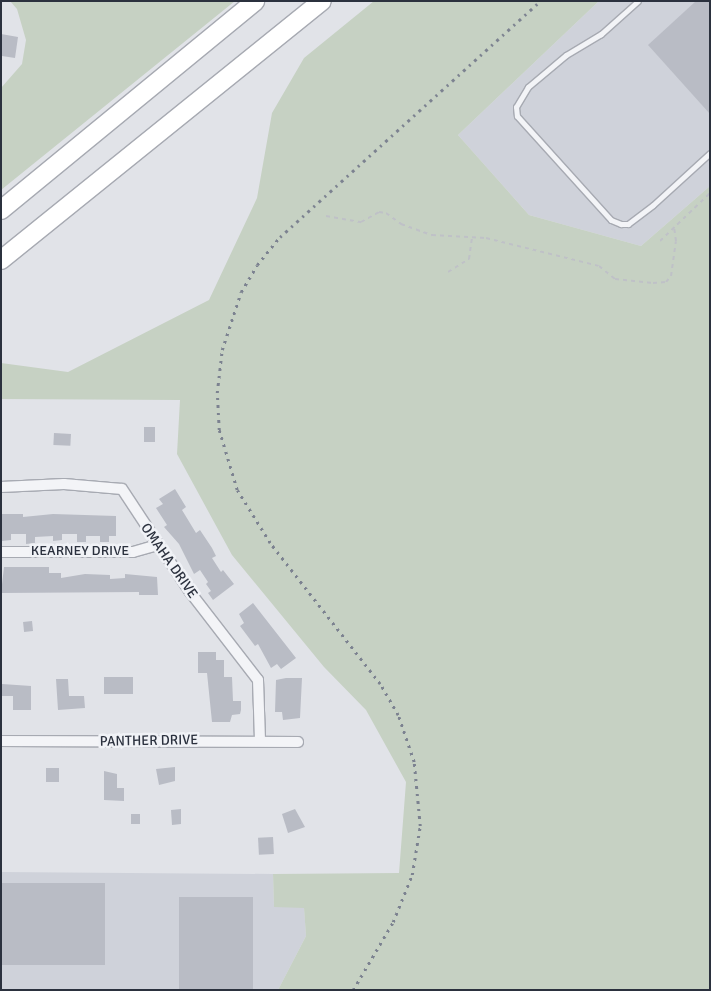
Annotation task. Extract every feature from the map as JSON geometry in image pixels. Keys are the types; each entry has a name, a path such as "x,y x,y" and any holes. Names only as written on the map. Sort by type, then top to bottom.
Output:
{"highway":[{"path":"1,210 255,1"},
{"path":"1,260 322,1"},
{"path":"1,194 121,110"}],"street":[{"name":"OMAHA DRIVE","path":"1,487 64,484 122,489 157,545 258,680 260,740"},
{"name":"KEARNEY DRIVE","path":"1,552 133,552 157,545"},
{"name":"PANTHER DRIVE","path":"1,741 260,740 298,742"}],"lane":[{"path":"638,1 601,34 566,55 528,87 516,107 517,116 612,220 621,224 628,224 652,206 710,153"}],"path":[{"path":"660,241 710,193"},
{"path":"326,216 362,222 379,212 386,213 416,230 472,238 584,262 599,266 615,279 653,283 666,282 671,276 676,241 674,227"},
{"path":"448,272 469,259 472,238"}],"shaded area":[{"path":"599,1 710,1 710,186 641,246 529,215 458,135"},
{"path":"1,872 273,874 274,907 304,907 306,936 278,990 1,990"}],"green space":[{"path":"10,1 235,1 1,190 1,88 22,64 26,40 17,9"},
{"path":"374,1 599,1 458,135 529,215 641,246 710,186 710,990 278,990 306,936 304,908 274,907 273,874 399,873 406,782 366,710 324,667 232,555 177,454 180,400 1,399 1,363 68,372 209,300 257,198 272,113 304,58"}],"building":[{"path":"696,1 710,1 710,114 648,45"},
{"path":"1,34 18,37 15,58 2,56"},
{"path":"144,427 155,427 155,442 144,442"},
{"path":"54,433 71,434 70,446 53,445"},
{"path":"175,489 186,507 182,510 196,533 200,530 216,556 212,558 221,572 223,570 234,584 213,600 208,593 211,591 206,584 208,582 200,570 194,574 179,544 164,527 167,525 156,508 163,504 159,499"},
{"path":"2,514 23,514 23,517 53,514 116,516 116,536 109,536 109,542 100,542 100,536 86,536 86,542 77,542 77,534 62,534 62,540 53,541 53,536 35,537 35,543 26,544 26,534 11,534 11,540 2,541"},
{"path":"4,567 49,567 49,573 61,573 61,578 85,574 110,575 110,579 125,578 125,574 157,577 158,595 139,595 139,592 1,593"},
{"path":"253,603 296,658 281,669 277,664 271,668 258,644 255,646 240,626 244,623 239,614"},
{"path":"32,621 33,631 24,632 23,622"},
{"path":"198,652 216,652 216,660 224,660 224,677 232,677 233,701 241,701 241,710 240,714 232,715 230,722 212,722 207,673 198,673"},
{"path":"104,677 133,677 133,694 104,694"},
{"path":"302,678 300,718 283,720 282,712 275,712 276,680"},
{"path":"56,679 68,679 69,696 84,696 85,708 58,710"},
{"path":"2,684 31,686 31,710 13,710 13,696 2,696"},
{"path":"175,767 175,781 159,785 156,769"},
{"path":"46,768 59,768 59,782 46,782"},
{"path":"104,771 117,774 117,788 124,788 124,801 104,800"},
{"path":"181,809 181,824 172,825 171,810"},
{"path":"295,809 305,827 288,833 282,814"},
{"path":"131,814 140,814 140,824 131,824"},
{"path":"273,837 274,854 259,855 258,838"},
{"path":"1,883 105,883 105,965 1,965"},
{"path":"179,897 253,897 253,990 179,990"}],"railway":[{"path":"353,990 393,922 412,875 420,826 414,762 398,715 380,684 270,543 237,490 219,430 217,393 222,350 241,292 257,265 280,237 540,1"}]}
